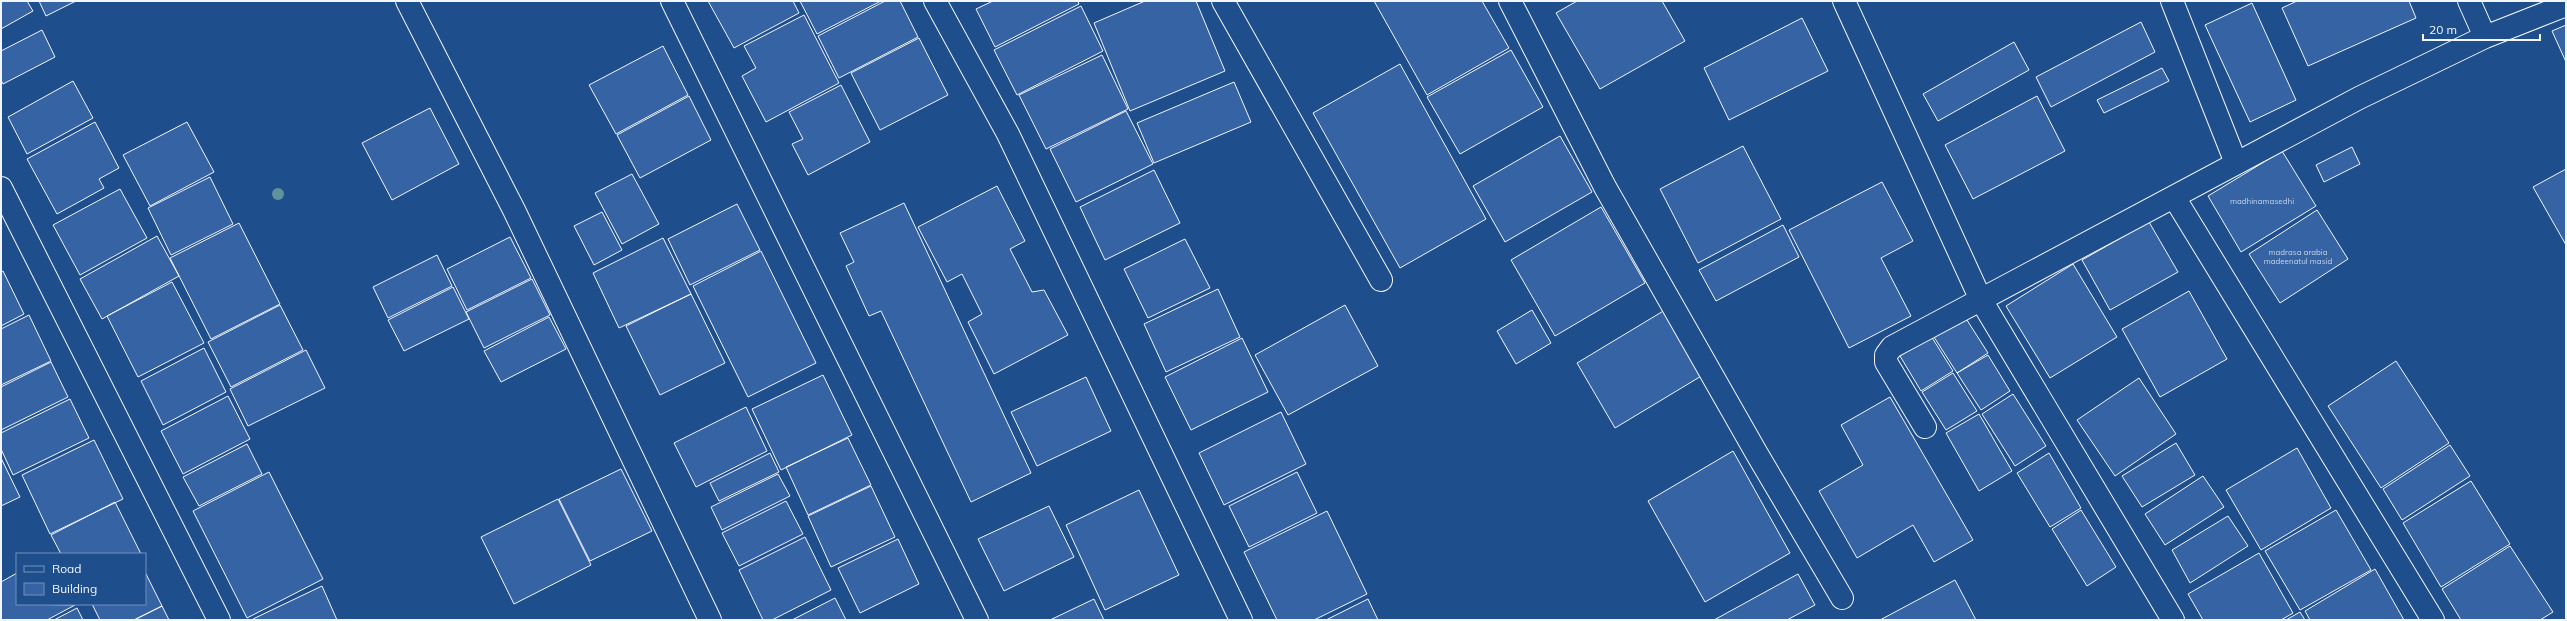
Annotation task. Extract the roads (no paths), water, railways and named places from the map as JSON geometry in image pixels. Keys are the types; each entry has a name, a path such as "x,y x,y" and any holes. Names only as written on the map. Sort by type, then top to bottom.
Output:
{"street":[{"path":"407,1 514,210 710,620"},
{"path":"672,1 977,620"},
{"path":"935,1 1008,134 1241,620"},
{"path":"1223,1 1381,280"},
{"path":"1510,1 1605,187 1756,454 1842,598"},
{"path":"1844,1 1981,300 2173,620"},
{"path":"2172,1 2236,163"},
{"path":"2469,1 2485,37"},
{"path":"1925,427 1886,362 1886,355 1892,347 2359,98 2485,37 2566,5"},
{"path":"1,188 219,620"},
{"path":"2174,197 2433,620"}]}
